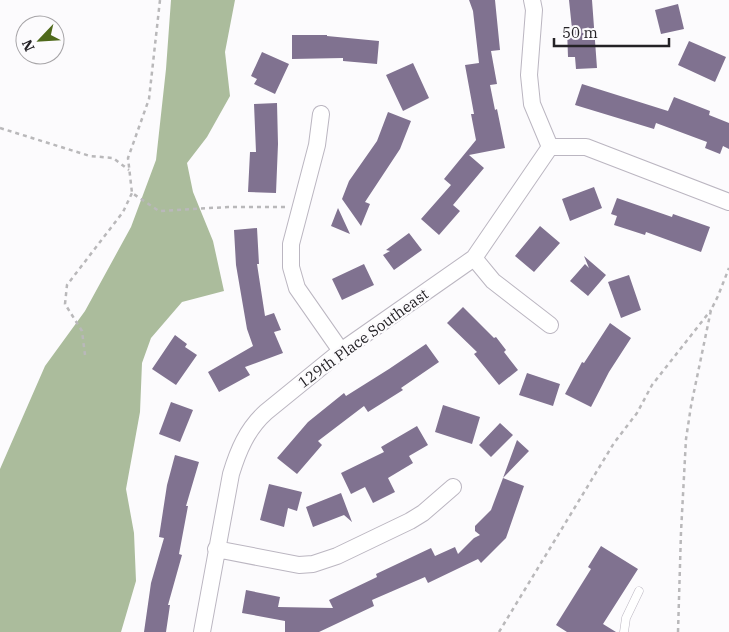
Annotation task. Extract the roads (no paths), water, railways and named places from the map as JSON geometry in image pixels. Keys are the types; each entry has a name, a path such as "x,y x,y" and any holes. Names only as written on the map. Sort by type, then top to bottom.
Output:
{"street":[{"path":"532,0 534,10 529,75 532,104 550,147 586,147 729,202"},
{"path":"321,114 317,146 291,244 291,267 297,288 341,351"},
{"name":"129th Place Southeast","path":"202,632 231,474 238,452 247,434 266,412 341,351 474,258 550,147"},
{"path":"474,258 493,281 550,325"},
{"path":"216,549 299,565 313,564 337,556 410,521 423,513 452,487"}],"lane":[{"path":"624,632 626,618 639,591"}]}
